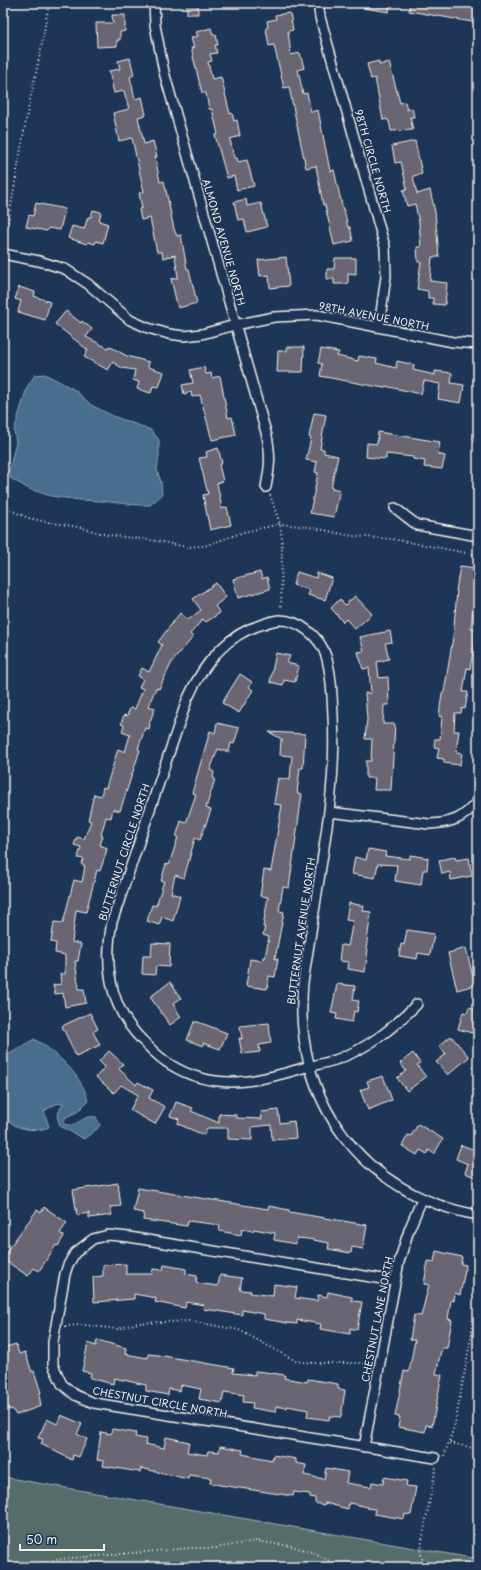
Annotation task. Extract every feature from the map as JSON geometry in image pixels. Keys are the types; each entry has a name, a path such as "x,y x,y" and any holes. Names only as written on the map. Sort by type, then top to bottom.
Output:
{"street":[{"name":"ALMOND AVENUE NORTH","path":"154,3 155,25 164,72 267,436 270,451 270,465 266,487"},
{"name":"98TH CIRCLE NORTH","path":"318,3 320,17 385,247 386,276 379,327"},
{"name":"98TH AVENUE NORTH","path":"3,250 65,269 88,284 130,320 169,334 184,336 202,334 274,317 317,315 453,342 478,344"},
{"path":"396,508 417,525 478,536"},
{"name":"BUTTERNUT AVENUE NORTH","path":"271,622 279,620 292,622 301,626 317,640 326,656 330,679 334,727 333,777 301,1005 303,1037 313,1081 321,1101 335,1124 347,1141 370,1165 422,1199 451,1209 478,1215"},
{"name":"BUTTERNUT CIRCLE NORTH","path":"271,622 250,629 229,642 217,652 207,663 194,684 187,700 112,922 108,942 108,962 112,987 121,1010 134,1032 152,1050 171,1065 196,1076 221,1082 245,1082 269,1078 338,1059 374,1042 397,1024 417,1004"},
{"path":"329,812 422,824 445,824 460,818 472,808 478,800"},
{"name":"CHESTNUT LANE NORTH","path":"364,1447 395,1281 404,1244 422,1199"},
{"name":"CHESTNUT CIRCLE NORTH","path":"395,1281 108,1235 93,1239 75,1253 64,1274 52,1354 53,1365 62,1384 75,1395 94,1403 364,1447 439,1462"}],"path":[{"path":"3,250 27,114 49,3"},
{"path":"266,487 276,508 282,539 281,608"},
{"path":"3,507 29,518 42,521 78,527 108,535 156,541 187,547 204,546 244,532 280,524 309,527 352,536 392,539 478,554"},
{"path":"424,1567 421,1554 422,1541 436,1469 449,1443 455,1424 478,1299"},
{"path":"56,1325 68,1327 89,1325 112,1329 122,1328 138,1323 189,1321 239,1330 296,1361 312,1363 379,1363"},
{"path":"449,1443 478,1449"},
{"path":"436,1469 439,1462"},
{"path":"17,1567 89,1556 190,1548 216,1548 255,1541 291,1546 315,1553 340,1567"},
{"path":"81,1567 89,1556"}],"green space":[{"path":"3,1477 478,1559 478,1567 3,1567"}],"water":[{"path":"45,374 75,390 91,405 113,416 151,430 159,440 157,470 161,482 162,495 150,505 79,500 51,496 29,489 10,478 9,471 16,442 14,431 27,387 35,375"},
{"path":"34,1039 51,1050 67,1065 80,1082 85,1092 88,1101 77,1112 66,1117 63,1123 72,1125 86,1118 96,1117 100,1125 84,1139 60,1126 57,1116 63,1103 56,1104 44,1111 49,1127 43,1129 37,1130 17,1126 11,1123 3,1114 3,1058"}],"building":[{"path":"187,3 198,3 198,14 187,14"},
{"path":"364,3 390,3 389,12 364,8"},
{"path":"410,3 478,4 478,23 409,11"},
{"path":"290,13 293,30 288,31 291,55 300,53 304,68 298,70 303,94 307,93 311,112 318,110 330,171 334,170 343,210 348,227 350,227 353,241 334,245 325,205 323,205 316,166 306,168 289,87 284,88 274,45 269,46 266,28 268,27 267,21 276,19 275,15"},
{"path":"112,15 125,15 125,31 120,32 120,40 117,40 117,46 97,47 96,23 113,23"},
{"path":"211,28 213,35 216,35 218,45 215,45 217,53 210,54 212,61 208,62 212,79 221,77 230,114 232,113 234,121 237,120 240,136 230,139 234,158 237,158 238,162 247,160 254,186 237,190 234,176 227,178 215,135 218,134 212,109 209,109 206,93 202,93 191,48 194,48 191,38 198,36 196,32"},
{"path":"130,58 134,75 130,77 135,99 142,97 146,115 138,117 144,144 153,141 157,157 155,157 160,182 164,181 174,229 177,236 181,235 187,269 189,269 197,303 178,308 171,279 178,278 175,255 163,258 162,252 157,252 150,218 141,220 139,209 142,208 139,193 144,192 132,138 119,141 113,113 129,109 124,91 114,93 109,71 120,69 118,61"},
{"path":"379,61 379,65 389,62 400,103 405,102 407,110 412,108 414,117 410,117 413,130 391,131 389,121 387,119 383,120 375,78 371,79 367,64"},
{"path":"415,141 422,174 413,176 417,194 430,190 435,212 439,257 432,257 430,281 447,283 445,305 433,304 433,298 428,298 428,291 417,289 421,262 418,262 417,247 421,247 419,222 415,204 407,206 403,190 407,189 401,162 395,163 392,146"},
{"path":"246,199 247,206 261,203 267,227 247,232 244,219 238,220 234,202"},
{"path":"36,203 65,209 60,230 48,228 47,231 26,227 29,215 33,216"},
{"path":"93,210 101,212 99,221 108,224 103,243 96,241 95,244 88,242 87,244 68,238 72,226 84,229 88,217 91,217"},
{"path":"286,257 289,286 270,288 269,275 260,276 258,260"},
{"path":"335,258 356,258 356,274 348,273 348,284 334,284 334,279 327,279 327,269 334,269"},
{"path":"19,287 35,292 34,296 50,302 45,320 18,312 21,301 15,299"},
{"path":"66,311 81,323 82,321 92,329 86,337 108,348 109,346 127,356 149,362 148,367 164,372 159,387 153,386 151,393 137,389 139,382 133,380 135,370 122,368 113,362 108,370 84,357 88,350 55,324"},
{"path":"287,347 304,347 303,372 277,372 278,351 287,351"},
{"path":"321,349 339,352 337,356 358,361 359,356 377,359 376,363 396,368 397,361 414,365 413,370 435,375 435,371 452,373 451,383 464,385 461,403 438,399 440,384 424,381 421,394 385,386 384,388 320,376 322,364 318,363"},
{"path":"204,367 206,374 211,373 212,378 220,376 228,418 232,417 236,435 212,440 200,395 192,397 191,392 184,394 182,385 193,383 190,370"},
{"path":"314,413 326,415 320,449 324,449 324,453 338,456 331,488 340,490 334,517 310,513 318,473 315,472 317,462 306,460 311,438 309,437"},
{"path":"378,432 440,442 438,454 445,456 442,469 424,467 425,461 413,459 413,457 386,454 386,459 366,457 367,443 377,444"},
{"path":"218,448 222,463 219,465 223,481 217,483 222,509 227,507 231,525 210,530 203,495 208,494 199,458 207,457 206,452"},
{"path":"460,566 477,568 474,582 478,582 478,600 474,600 471,628 476,629 475,640 470,669 467,668 463,692 468,692 465,709 462,708 461,713 455,713 454,731 459,731 456,752 462,753 460,765 444,763 444,759 437,758 439,748 434,747 435,739 440,739 442,717 439,716 453,637 456,591"},
{"path":"260,572 262,579 267,577 270,589 238,598 233,579"},
{"path":"297,572 316,578 317,573 332,578 325,600 308,595 310,590 293,585"},
{"path":"216,583 226,597 215,606 220,613 206,622 203,619 190,634 193,637 172,662 159,689 156,688 148,706 155,708 149,724 149,729 145,728 138,749 140,750 120,811 113,809 111,818 106,817 100,845 107,848 106,853 100,871 97,870 86,912 76,910 72,942 81,944 78,961 75,961 79,989 84,989 86,1003 65,1007 63,993 55,994 53,985 61,984 60,974 65,974 65,955 55,953 56,943 51,942 54,922 63,923 74,880 82,882 85,866 81,864 84,859 78,858 81,847 74,845 77,837 84,839 91,821 88,820 94,794 101,796 103,787 106,788 118,749 125,752 130,735 122,732 124,725 121,724 124,715 127,716 130,708 135,709 143,689 139,687 143,679 138,676 142,668 149,672 162,645 158,642 180,613 188,620 201,610 193,599"},
{"path":"355,596 372,614 355,629 346,619 343,622 331,608 340,599 345,605"},
{"path":"390,631 392,642 385,643 389,659 377,662 379,678 388,677 389,705 384,705 383,724 395,724 391,790 374,790 375,778 366,778 366,761 371,761 372,739 365,739 367,719 365,693 371,693 369,668 363,669 358,652 364,651 360,637"},
{"path":"276,653 290,656 287,663 299,666 295,682 284,680 283,685 270,682"},
{"path":"240,674 252,682 249,687 253,690 239,713 222,703"},
{"path":"217,723 239,728 234,744 231,743 229,752 218,749 210,770 214,772 213,778 215,779 206,808 211,810 200,840 195,838 184,878 175,875 171,893 180,896 173,921 162,917 159,925 147,921 152,905 156,906 164,881 161,881 166,864 169,865 178,837 176,837 181,821 186,823 196,794 192,793 210,731 215,733"},
{"path":"269,732 305,734 303,768 300,768 297,793 302,794 289,888 283,887 279,911 284,912 275,959 278,959 275,977 269,976 267,989 246,986 250,959 262,961 263,957 265,958 269,937 263,935 265,927 263,927 268,897 260,896 264,870 271,871 282,805 274,804 278,778 290,780 292,756 280,755 281,740 283,740"},
{"path":"368,849 386,852 385,856 410,859 410,855 428,858 427,870 423,870 421,885 395,881 397,865 378,864 375,878 352,874 355,857 366,860"},
{"path":"455,857 456,860 469,858 472,876 451,880 450,872 442,874 439,860"},
{"path":"349,903 364,906 363,911 371,912 366,949 368,949 365,972 348,969 349,962 339,961 341,945 348,946 353,921 346,920"},
{"path":"407,930 434,934 430,955 418,953 417,959 399,956 401,944 404,945"},
{"path":"152,943 170,944 169,967 156,966 155,975 142,974 143,956 151,956"},
{"path":"466,948 475,985 457,990 448,953"},
{"path":"170,982 181,998 173,1004 181,1017 170,1025 150,997"},
{"path":"337,984 355,986 353,1000 359,1001 357,1012 354,1011 352,1022 336,1019 337,1014 331,1013"},
{"path":"469,1007 478,1010 478,1030 474,1029 472,1033 458,1029 463,1012 467,1013"},
{"path":"90,1013 98,1029 93,1032 100,1045 76,1056 62,1026"},
{"path":"194,1022 198,1022 227,1033 220,1049 203,1043 203,1046 187,1040"},
{"path":"269,1023 271,1043 259,1045 260,1052 242,1054 239,1038 242,1039 240,1026"},
{"path":"451,1036 469,1057 448,1075 436,1062 446,1054 439,1046"},
{"path":"109,1051 123,1064 119,1069 136,1085 138,1082 153,1090 149,1098 165,1107 155,1124 130,1110 138,1095 121,1085 114,1093 96,1077 105,1067 99,1061"},
{"path":"413,1053 420,1063 417,1065 426,1077 407,1091 397,1078 406,1071 400,1063"},
{"path":"383,1076 392,1100 368,1110 360,1090 369,1087 367,1081"},
{"path":"176,1102 193,1108 191,1111 219,1123 219,1114 236,1115 236,1118 262,1119 261,1112 278,1110 280,1123 294,1121 296,1138 272,1140 271,1125 252,1127 252,1140 228,1139 228,1128 207,1128 204,1135 178,1124 179,1119 170,1116"},
{"path":"418,1124 443,1139 434,1154 429,1150 427,1154 420,1150 417,1155 402,1146 408,1135 411,1136"},
{"path":"461,1145 478,1151 478,1178 465,1173 468,1164 456,1159"},
{"path":"118,1183 121,1206 110,1207 112,1215 89,1218 89,1213 77,1215 73,1190"},
{"path":"138,1188 268,1209 269,1206 289,1210 289,1212 367,1225 363,1249 352,1247 351,1253 328,1249 329,1243 308,1239 297,1238 296,1244 274,1240 275,1233 254,1229 253,1231 242,1229 241,1235 219,1231 220,1225 188,1221 187,1226 143,1220 144,1213 133,1211"},
{"path":"44,1207 67,1223 60,1233 64,1236 58,1246 56,1245 39,1271 34,1268 28,1276 3,1259 3,1256 37,1210 41,1213"},
{"path":"436,1251 462,1257 461,1264 466,1265 460,1295 455,1293 454,1301 451,1300 448,1319 452,1320 447,1348 442,1348 436,1374 442,1375 432,1426 426,1425 425,1432 398,1427 400,1417 395,1416 404,1371 409,1372 415,1340 410,1340 414,1315 421,1316 429,1285 424,1284 428,1261 434,1262"},
{"path":"126,1264 126,1274 152,1274 153,1269 163,1270 164,1265 186,1269 186,1274 197,1276 196,1283 218,1286 220,1275 242,1278 240,1290 251,1291 250,1293 273,1296 274,1284 297,1287 295,1298 317,1301 318,1295 327,1297 328,1292 352,1297 352,1301 362,1302 357,1330 350,1328 350,1334 320,1329 321,1324 297,1320 297,1324 287,1323 264,1319 264,1314 242,1310 242,1315 203,1309 204,1305 186,1302 185,1308 155,1302 156,1298 134,1294 134,1299 94,1302 93,1277 103,1276 103,1265"},
{"path":"97,1340 126,1348 125,1354 148,1358 148,1354 158,1355 234,1368 233,1373 255,1375 255,1371 265,1372 285,1375 284,1378 307,1382 308,1379 338,1384 338,1389 345,1390 341,1417 330,1416 329,1420 307,1417 308,1410 287,1406 287,1408 276,1406 275,1412 252,1408 253,1403 243,1402 244,1395 224,1392 222,1403 199,1399 201,1389 181,1385 180,1391 169,1389 168,1395 146,1391 146,1385 114,1378 113,1384 90,1378 91,1373 82,1371 88,1343 96,1346"},
{"path":"16,1344 19,1354 25,1352 32,1372 34,1371 41,1393 39,1394 41,1406 16,1415 12,1409 9,1410 3,1394 3,1348"},
{"path":"61,1415 82,1424 77,1434 87,1439 79,1457 73,1455 72,1460 41,1444 43,1439 38,1438 47,1419 57,1424"},
{"path":"112,1429 136,1433 135,1437 146,1439 145,1444 164,1448 166,1437 189,1442 187,1452 207,1455 208,1451 219,1452 220,1446 243,1450 242,1454 272,1460 273,1455 296,1459 296,1463 306,1465 304,1475 324,1479 326,1468 348,1472 346,1483 371,1487 372,1482 383,1484 384,1477 407,1481 406,1486 416,1487 411,1515 405,1514 404,1519 374,1514 375,1509 349,1503 348,1509 325,1503 324,1505 315,1503 315,1498 310,1497 310,1494 294,1492 293,1496 220,1485 210,1483 211,1478 189,1475 188,1479 141,1468 140,1472 103,1466 104,1461 97,1460 101,1432 111,1434"}]}
